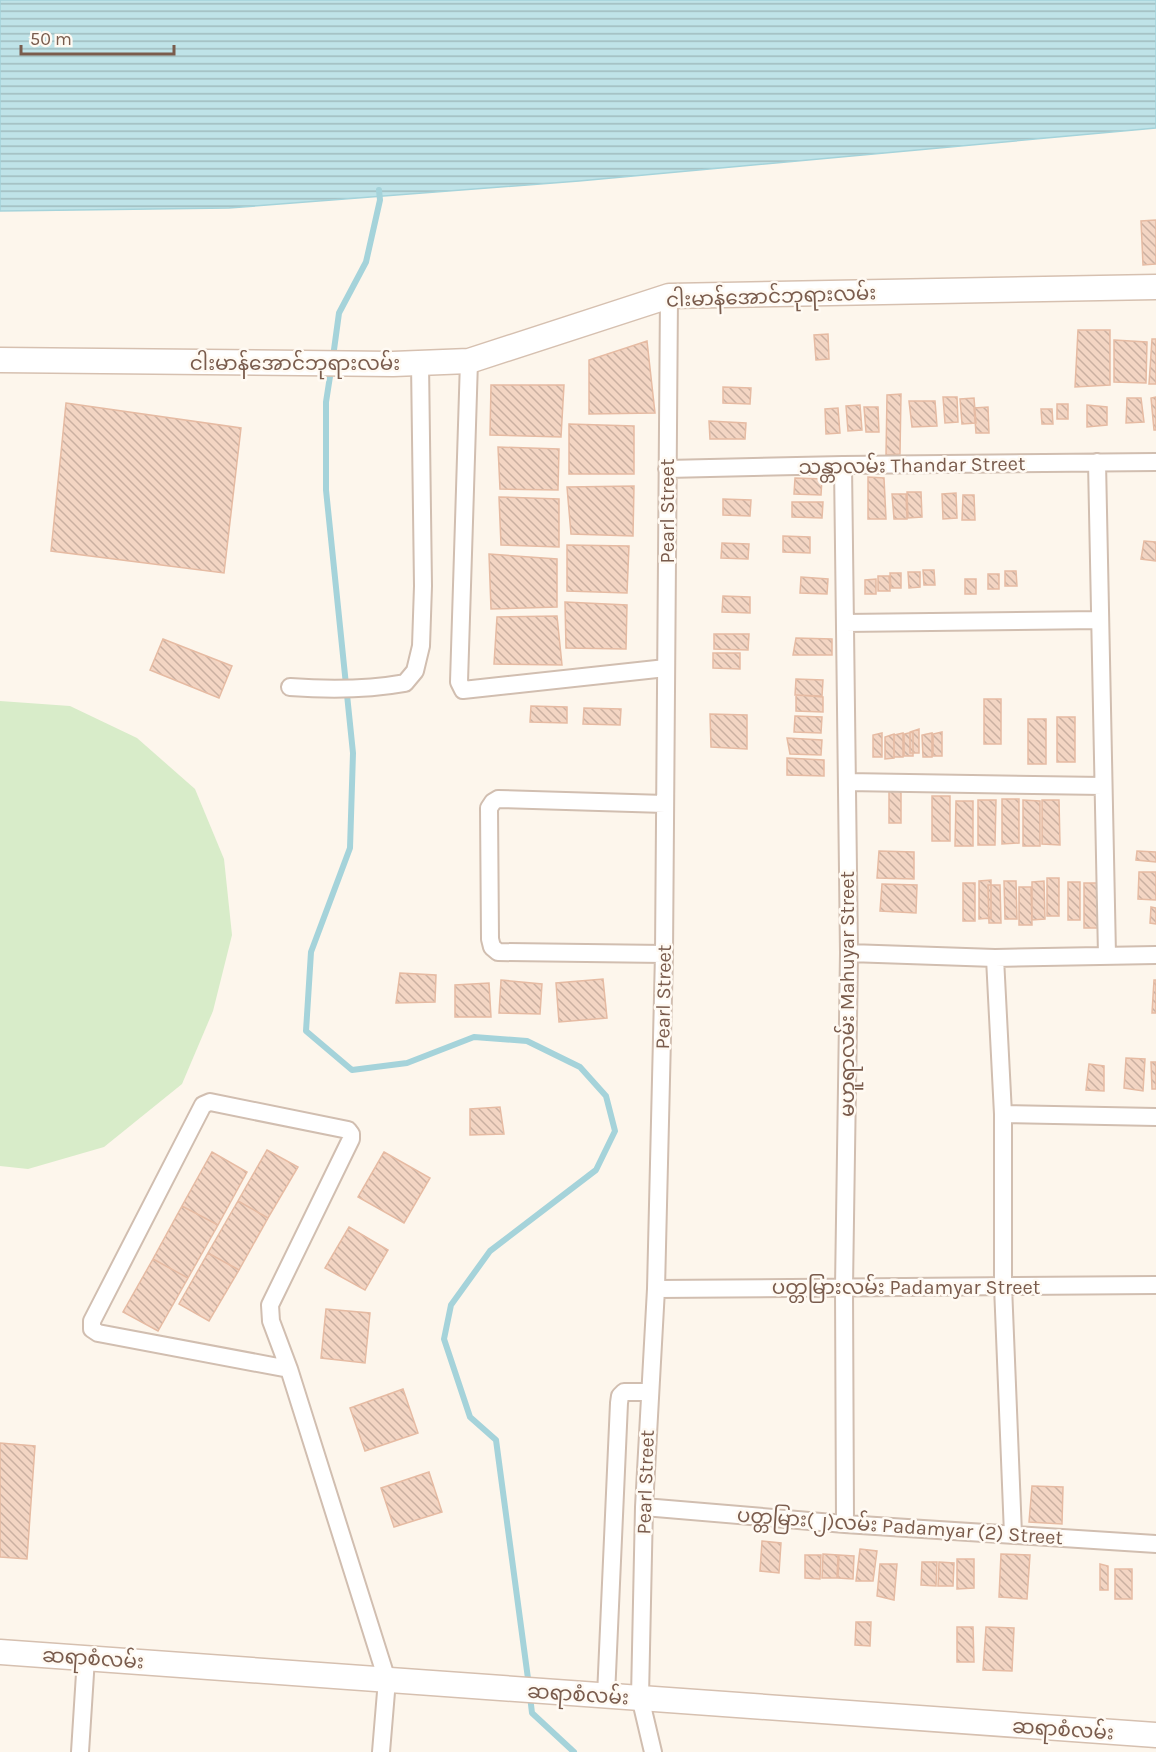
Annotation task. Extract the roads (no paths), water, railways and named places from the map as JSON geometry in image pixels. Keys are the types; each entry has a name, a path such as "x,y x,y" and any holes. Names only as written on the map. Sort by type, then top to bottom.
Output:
{"main road":[{"name":"ငါးမာန်အောင်ဘုရားလမ်း","path":"0,360 420,363 469,361 669,296 1156,287"},
{"name":"ဆရာစံလမ်း","path":"0,1652 1156,1736"}],"street":[{"name":"Pearl Street","path":"653,1752 640,1697 644,1507 656,1289 664,954 669,296"},
{"path":"469,361 459,682 463,690 666,668"},
{"path":"290,687 357,690 405,683 415,671 422,646 423,586 420,363"},
{"path":"1097,462 1107,956"},
{"name":"သန္တာလမ်း Thandar Street","path":"668,469 1156,462"},
{"name":"မဟူရာလမ်း Mahuyar Street","path":"843,465 849,953 844,1287 845,1524"},
{"path":"844,623 1100,620"},
{"path":"847,782 1103,786"},
{"path":"664,954 498,952 492,947 490,939 489,808 498,799 665,804"},
{"path":"849,953 995,958 1156,955"},
{"path":"995,958 1003,1114 1003,1286 1013,1534"},
{"path":"289,1369 98,1333 92,1329 92,1322 198,1116 204,1105 210,1102 348,1130 351,1134 351,1139 270,1305 271,1321 289,1369 387,1680 381,1752"},
{"path":"1003,1114 1156,1117"},
{"name":"ပတ္တမြားလမ်း Padamyar Street","path":"656,1289 1156,1285"},
{"path":"606,1696 619,1403 624,1392 649,1392"},
{"name":"ပတ္တမြား(၂)လမ်း Padamyar (2) Street","path":"644,1507 845,1524 1156,1544"},
{"path":"80,1752 86,1658"}],"water":[{"path":"0,0 1156,0 1156,128 579,181 229,208 0,211"}],"waterway":[{"path":"333,357 339,313 366,262 380,200 379,190"},
{"path":"331,370 326,402 326,490 353,753 350,848 311,952 306,1031 352,1070 407,1063 474,1037 527,1041 580,1067 606,1096 615,1131 596,1170 490,1251 451,1305 444,1339 470,1417 496,1440 529,1686"},
{"path":"530,1696 532,1713 574,1752"}]}
